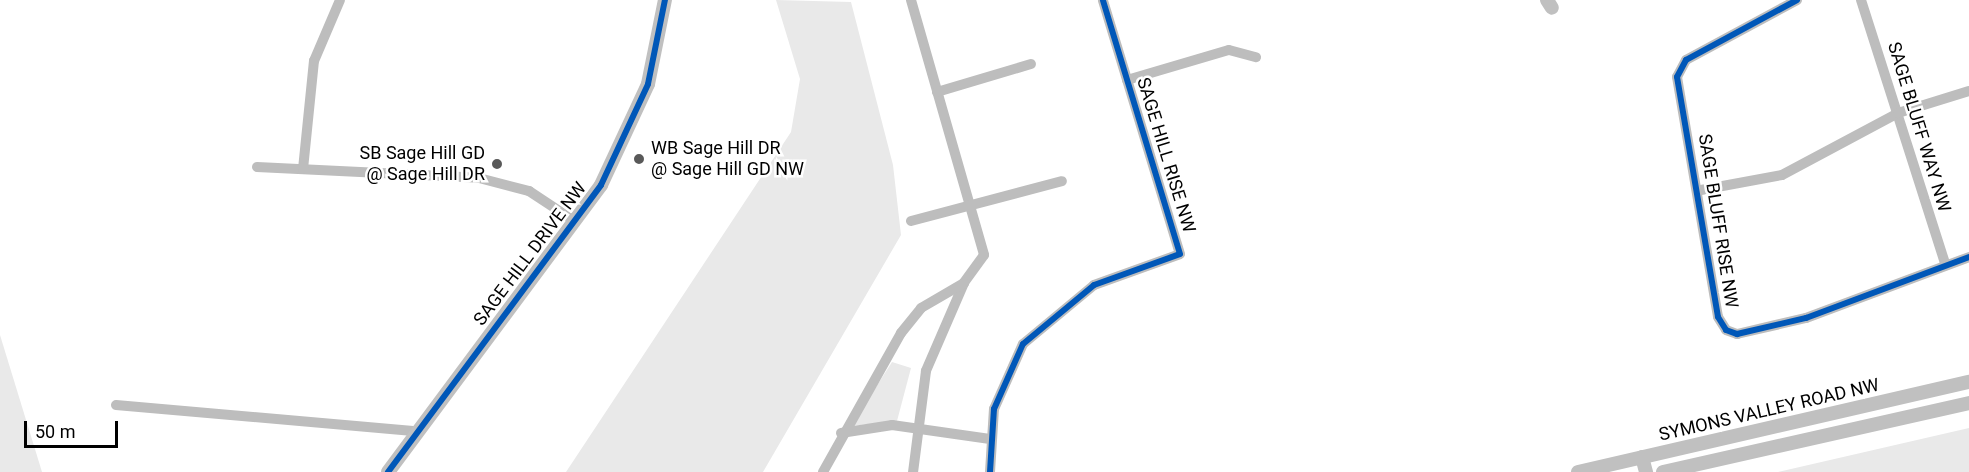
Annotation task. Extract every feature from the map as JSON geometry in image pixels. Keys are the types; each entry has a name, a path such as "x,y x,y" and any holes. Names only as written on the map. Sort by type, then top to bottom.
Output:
{"main road":[{"name":"SAGE HILL DRIVE NW","path":"388,472 416,431 576,222 624,142 648,84 665,0"},
{"path":"1547,0 1552,9 1552,0"},
{"name":"SYMONS VALLEY ROAD NW","path":"1578,472 1969,382"},
{"name":"SYMONS VALLEY ROAD NW","path":"1663,472 1969,403"},
{"path":"1642,457 1646,472"}],"street":[{"path":"303,169 314,61 340,0"},
{"path":"911,0 984,255 964,283 926,371 914,429 913,472"},
{"name":"SAGE HILL RISE NW","path":"990,472 990,439 1006,373 1039,327 1094,285 1180,254 1103,0"},
{"name":"SAGE BLUFF RISE NW","path":"1797,0 1686,60 1677,77 1701,190 1719,317 1726,330 1737,334 1806,318 1969,256"},
{"name":"SAGE BLUFF WAY NW","path":"1861,0 1944,264"},
{"path":"1127,80 1229,50 1256,57"},
{"path":"937,92 1031,64"},
{"path":"1701,190 1782,175 1898,113 1969,91"},
{"path":"257,167 479,178 529,191 576,222"},
{"path":"911,221 1062,181"},
{"path":"823,472 841,433 874,373 921,308 964,283"},
{"path":"116,405 416,431"},
{"path":"841,433 892,425 990,439"}],"shaded area":[{"path":"776,0 851,2 893,165 901,235 763,472 566,472 791,132 800,79"},
{"path":"0,335 42,472 0,472"},
{"path":"892,362 911,368 897,421 851,426"},
{"path":"1969,428 1969,472 1778,472"}],"cycle path":[{"path":"388,472 601,185 648,84 665,0"},
{"path":"990,472 994,409 1023,344 1094,285 1180,254 1103,0"},
{"path":"1797,0 1686,60 1677,77 1718,317 1726,330 1737,334 1806,318 1969,257"}],"place":[{"name":"WB Sage Hill DR @ Sage Hill GD NW","path":"639,159"},
{"name":"SB Sage Hill GD @ Sage Hill DR","path":"497,164"}]}
